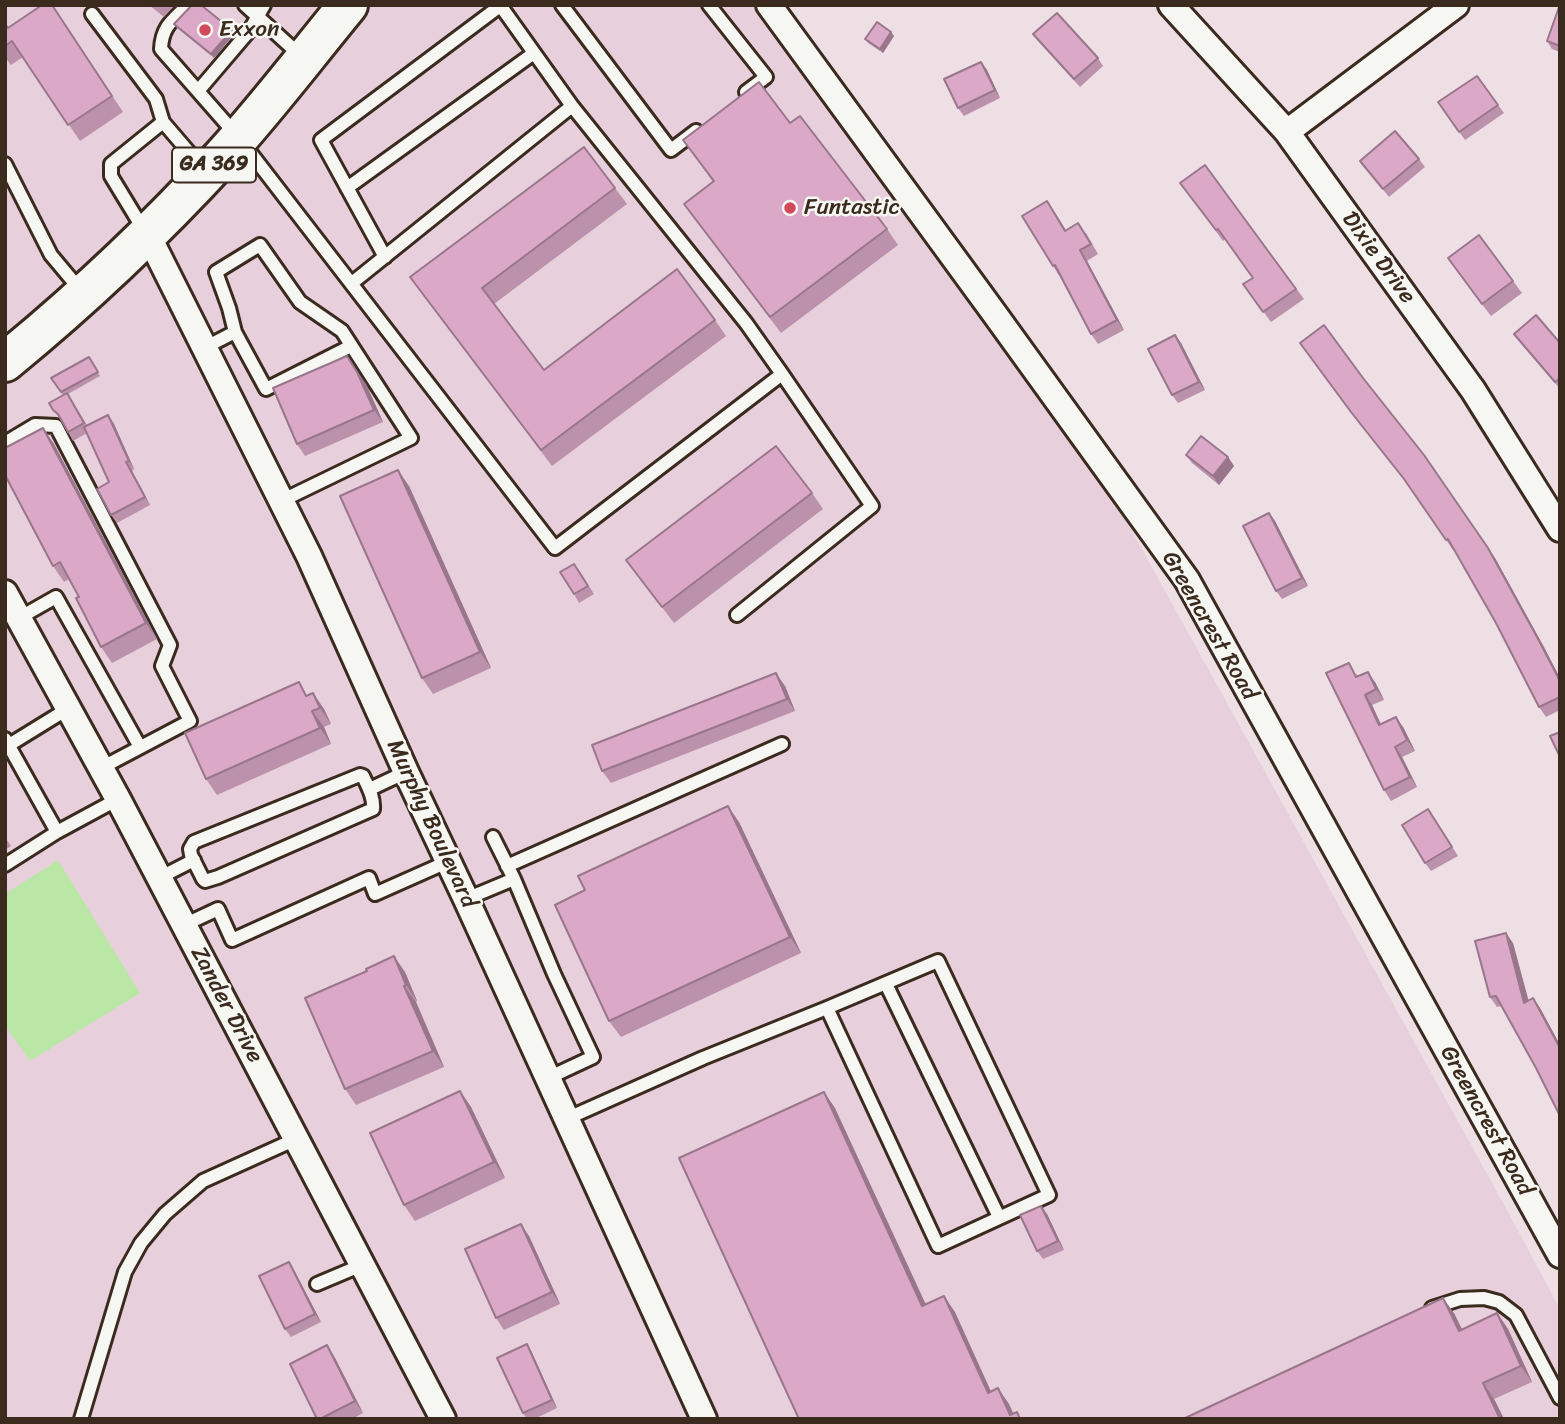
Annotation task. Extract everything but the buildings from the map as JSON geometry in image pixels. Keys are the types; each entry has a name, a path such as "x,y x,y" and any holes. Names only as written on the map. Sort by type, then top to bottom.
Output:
{"main road":[{"name":"GA 369","path":"5,362 61,316 148,235 239,138 348,5"}],"street":[{"name":"Greencrest Road","path":"769,5 1186,580 1560,1255"},
{"name":"Dixie Drive","path":"1171,5 1287,132 1472,390 1560,529"},
{"path":"1287,132 1456,5"},
{"name":"Murphy Boulevard","path":"148,235 309,556 704,1419"},
{"name":"Zander Drive","path":"5,593 118,799 443,1419"}],"lane":[{"path":"188,5 165,27 161,49 239,138 555,548 782,374"},
{"path":"245,5 261,11 304,59"},
{"path":"562,5 671,150 702,126"},
{"path":"709,5 766,77 734,101"},
{"path":"385,257 321,140 500,6 572,106 746,323 872,506 737,615"},
{"path":"198,90 250,30 261,11"},
{"path":"92,15 156,99 163,122 207,173"},
{"path":"347,188 534,53"},
{"path":"352,283 572,106"},
{"path":"148,235 111,176 111,164 163,122"},
{"path":"5,164 51,255 84,294"},
{"path":"281,501 411,438 342,331 300,302 260,245 216,272 235,332 266,389 351,346"},
{"path":"204,348 235,332"},
{"path":"5,443 35,425 56,426 170,645 162,666 190,721 101,768"},
{"path":"19,618 56,597 140,747"},
{"path":"57,832 7,742 69,708"},
{"path":"507,866 782,744"},
{"path":"370,789 406,772"},
{"path":"362,775 370,789 373,809 218,877 205,881 194,860 190,849 194,842 347,780 362,775"},
{"path":"5,865 57,832 118,799"},
{"path":"493,837 593,1057 548,1078"},
{"path":"159,878 194,860"},
{"path":"184,925 218,909 232,940 369,878 375,894 447,862"},
{"path":"466,899 514,879"},
{"path":"566,1119 703,1058 938,961 1049,1195 938,1246 827,1009"},
{"path":"886,984 999,1217"},
{"path":"81,1419 125,1272 141,1243 165,1214 203,1181 296,1139"},
{"path":"317,1284 362,1265"},
{"path":"1424,1312 1460,1299 1484,1298 1499,1302 1516,1315 1560,1398"}],"shaded area":[{"path":"5,5 773,5 1106,484 1560,1309 1560,1419 5,1419"}],"green space":[{"path":"58,860 140,993 30,1061 5,1026 5,894"}],"place":[{"name":"Exxon","path":"205,30"},
{"name":"Funtastic","path":"790,208"}]}
